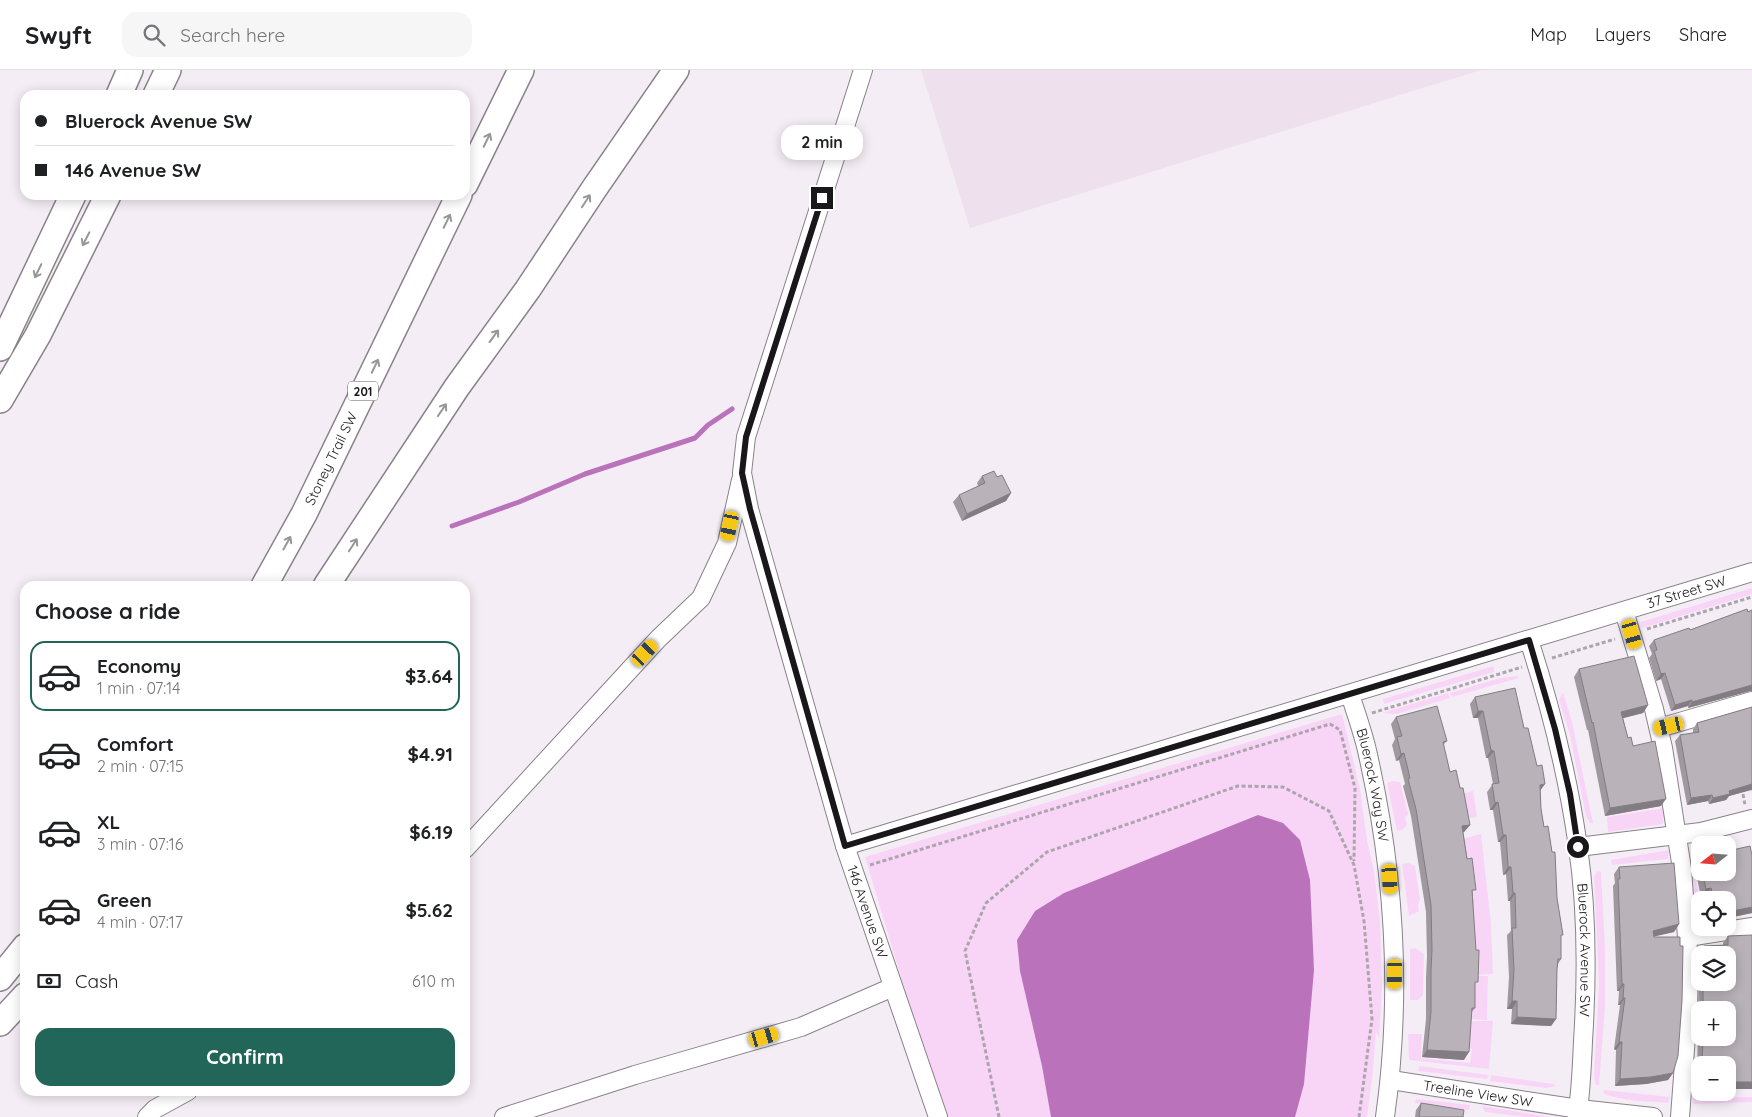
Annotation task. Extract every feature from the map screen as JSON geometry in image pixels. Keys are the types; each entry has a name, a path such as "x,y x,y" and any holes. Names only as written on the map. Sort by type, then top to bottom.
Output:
{"highway":[{"path":"121,90 130,70"},
{"path":"158,90 168,70"},
{"path":"470,174 521,70"},
{"path":"329,581 457,387 528,290 605,172 676,70"},
{"path":"0,348 71,200"},
{"path":"0,400 38,335 106,200"},
{"name":"Stoney Trail SW","path":"267,581 304,514 457,200"},
{"path":"0,978 20,953"},
{"path":"0,1024 20,1002"}],"street":[{"name":"146 Avenue SW","path":"863,70 746,437 742,473 750,509 845,846 938,1117"},
{"path":"470,844 658,639 701,598 727,543 742,473"},
{"name":"37 Street SW","path":"845,846 1752,572"},
{"path":"1624,611 1659,728 1682,863 1688,937 1688,1009 1680,1117"},
{"name":"Bluerock Avenue SW","path":"1529,640 1556,732 1568,786 1578,847 1585,948 1585,1003 1578,1113"},
{"name":"Bluerock Way SW","path":"1350,694 1369,757 1390,879 1395,959 1391,1080 1385,1117"},
{"path":"1659,728 1752,701"},
{"path":"1578,847 1701,832 1749,814"},
{"path":"1688,937 1752,927"},
{"path":"504,1117 634,1075 801,1026 893,987"},
{"name":"Treeline View SW","path":"1391,1080 1578,1113 1654,1117"},
{"path":"147,1117 155,1109 179,1096"}],"path":[{"path":"1642,630 1752,597"},
{"path":"1556,657 1622,637"},
{"path":"1367,714 1521,667"},
{"path":"885,860 1330,724 1340,730 1355,788 1354,864 1364,921 1372,1019 1359,1117"},
{"path":"999,1117 965,951 986,903 1046,852 1238,786 1284,787 1329,811 1354,864"},
{"path":"1743,794 1749,814"}],"shaded area":[{"path":"921,70 1481,70 970,228"},
{"path":"1752,588 1752,594 1642,628 1641,622"},
{"path":"1494,666 1494,672 1384,704 1383,699"},
{"path":"1517,676 1519,678 1452,697 1450,693 1500,678"},
{"path":"1563,692 1572,722 1593,823 1590,823 1586,816 1570,735 1559,700"},
{"path":"1448,693 1450,698 1397,714 1382,713"},
{"path":"1342,714 1360,789 1380,920 1382,987 1379,1038 1376,1031 1367,1117 943,1117 865,857"},
{"path":"1393,781 1400,782 1408,814 1405,818 1407,825 1397,831 1387,783"},
{"path":"1473,791 1477,817 1462,819 1458,795"},
{"path":"1664,808 1663,824 1608,832 1607,817"},
{"path":"1258,815 1283,823 1300,840 1310,880 1314,970 1304,1084 1295,1117 1051,1117 1042,1066 1020,971 1017,940 1035,911 1064,893"},
{"path":"1481,834 1491,923 1493,974 1473,975 1471,901 1474,898 1462,839"},
{"path":"1669,850 1668,859 1612,865 1611,860"},
{"path":"1409,863 1415,866 1420,900 1418,905 1419,911 1409,916 1402,864"},
{"path":"1597,871 1601,872 1605,948 1605,1007 1599,1085 1596,1085 1594,1077 1599,984 1594,877"},
{"path":"1693,881 1695,881 1698,891 1694,891"},
{"path":"1415,948 1424,954 1423,995 1418,1000 1410,1000 1410,949"},
{"path":"1474,976 1488,976 1487,1020 1471,1019"},
{"path":"1469,1021 1493,1021 1489,1069 1410,1060 1408,1034 1422,1034 1421,1058 1470,1063 1472,1049 1468,1048"},
{"path":"1419,1066 1489,1075 1487,1079 1418,1071"},
{"path":"1491,1075 1554,1084 1556,1086 1546,1088 1490,1081"},
{"path":"1604,1090 1670,1097 1668,1103 1635,1101 1610,1096 1603,1093"},
{"path":"1736,1097 1752,1097 1752,1102 1693,1104 1693,1101 1736,1101"},
{"path":"1416,1099 1470,1105 1469,1110 1415,1103"},
{"path":"1482,1106 1547,1117 1525,1117 1485,1112"}],"building":[{"path":"994,471 997,477 1002,475 1011,493 967,514 959,495 985,483 982,476"},
{"path":"1747,609 1748,612 1752,610 1752,685 1675,705 1665,673 1661,674 1654,651 1657,650 1654,640 1689,628 1690,630"},
{"path":"1634,656 1648,705 1621,712 1628,738 1631,737 1633,746 1655,741 1666,799 1610,808 1593,722 1579,669"},
{"path":"1515,688 1524,728 1528,728 1537,766 1542,765 1545,784 1540,785 1541,809 1544,827 1548,826 1552,852 1555,852 1557,898 1563,935 1561,935 1561,959 1558,959 1557,969 1556,1019 1517,1017 1517,1001 1512,1001 1514,970 1512,928 1516,928 1515,893 1513,893 1511,867 1508,867 1506,835 1503,835 1498,802 1495,803 1492,784 1499,783 1494,751 1491,750 1483,711 1478,711 1475,697"},
{"path":"1437,706 1447,741 1443,742 1450,772 1456,770 1460,788 1463,788 1470,825 1462,826 1467,859 1472,858 1476,890 1472,890 1476,950 1479,950 1478,982 1475,982 1475,1008 1472,1008 1469,1052 1427,1050 1431,1012 1431,905 1416,809 1408,779 1410,778 1404,753 1401,754 1397,737 1402,736 1396,717"},
{"path":"1752,707 1752,784 1729,791 1730,794 1713,798 1712,795 1691,798 1680,735 1699,732 1697,723"},
{"path":"1750,846 1752,855 1752,907 1736,910 1736,891 1712,891 1711,888 1706,889 1704,881 1736,881 1736,849"},
{"path":"1674,863 1679,924 1653,931 1654,937 1680,937 1680,946 1683,946 1678,1056 1673,1073 1620,1079 1622,1042 1619,1042 1625,998 1623,998 1624,984 1622,984 1619,867"},
{"path":"1752,935 1752,1082 1736,1082 1736,1056 1702,1056 1703,1046 1736,1046 1736,1001 1703,1001 1703,991 1736,991 1736,946 1704,946 1728,945 1728,936"},
{"path":"1421,1103 1464,1110 1463,1117 1419,1117"}],"waterway":[{"path":"452,526 519,502 585,474 695,438 708,425 732,409"}],"route":[{"path":"822,198 746,437 742,473 750,509 845,846 1529,640 1552,714 1563,760 1578,847"}]}
